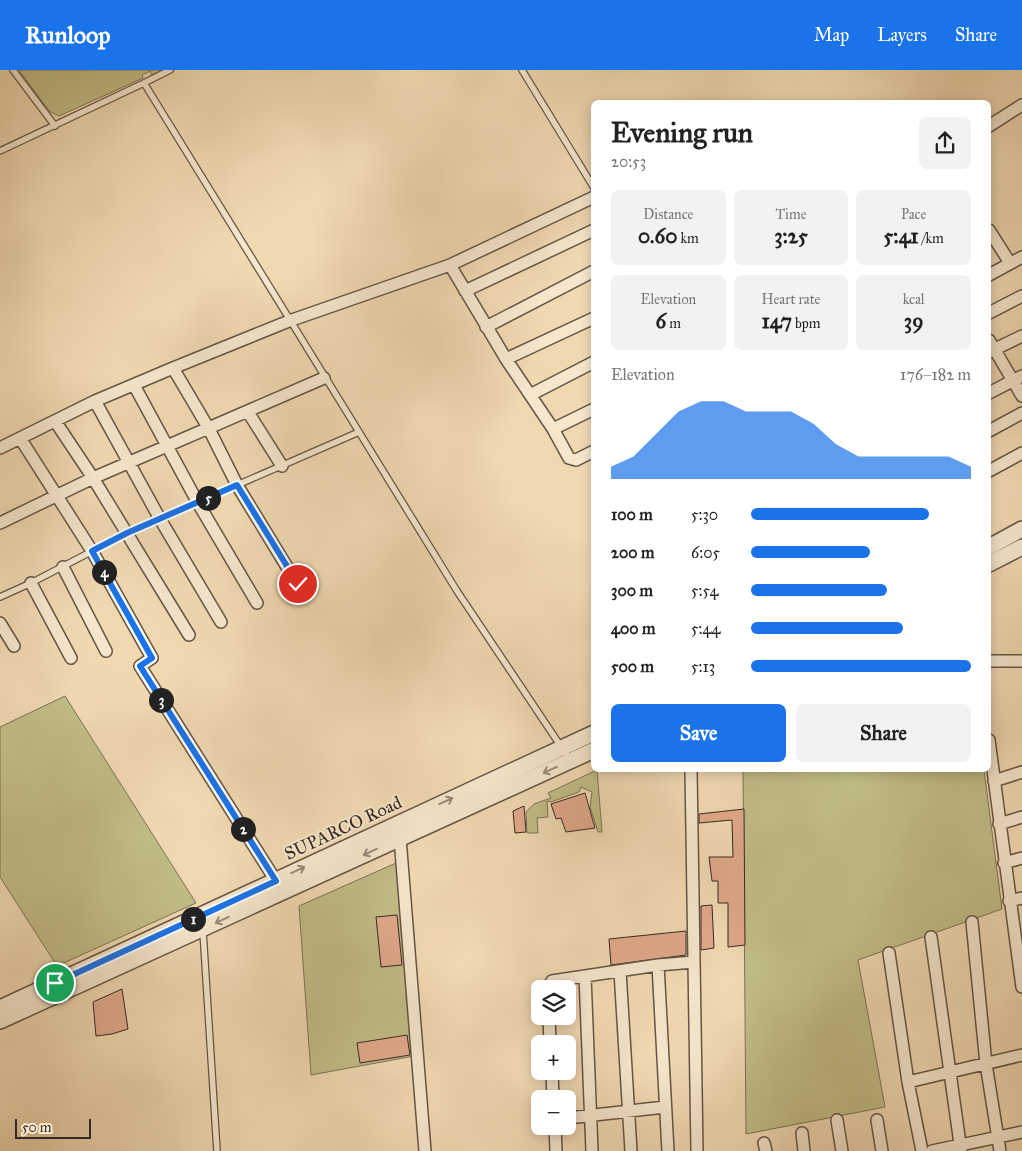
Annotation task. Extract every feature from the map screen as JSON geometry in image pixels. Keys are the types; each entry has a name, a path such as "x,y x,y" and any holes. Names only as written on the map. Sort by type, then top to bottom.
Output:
{"street":[{"path":"991,125 1022,105"},
{"path":"0,448 95,401 173,368 289,321 450,265 591,198"},
{"path":"465,291 591,231"},
{"path":"991,233 1010,263"},
{"path":"991,274 1022,257"},
{"path":"450,265 506,359 572,460 591,452"},
{"path":"486,326 591,273"},
{"path":"991,312 1022,296"},
{"path":"506,359 591,319"},
{"path":"1022,336 991,347 1018,378 1022,396"},
{"path":"530,395 591,364"},
{"path":"173,368 209,429 237,485 298,584"},
{"path":"0,523 130,461 209,429 324,378"},
{"path":"991,392 1018,378"},
{"path":"134,385 198,503 257,603"},
{"path":"95,401 221,622"},
{"path":"553,429 591,410"},
{"path":"248,412 282,466"},
{"path":"991,430 1022,413"},
{"path":"55,421 93,478 189,635"},
{"path":"20,438 92,551 152,658 140,666 276,881"},
{"path":"991,469 1022,453"},
{"path":"991,546 1022,529"},
{"path":"991,563 1022,547"},
{"path":"63,567 106,651"},
{"path":"31,583 71,658"},
{"path":"0,623 14,646"},
{"path":"991,661 1022,661"},
{"name":"SUPARCO Road","path":"0,1008 591,734"},
{"name":"SUPARCO Road","path":"0,1021 591,751"},
{"path":"991,756 1009,901 1021,968 1022,987"},
{"path":"691,772 697,1151"},
{"path":"994,780 1022,772"},
{"path":"999,824 1022,817"},
{"path":"400,838 425,1151"},
{"path":"1004,863 1022,858"},
{"path":"1009,901 1022,898"},
{"path":"972,922 986,1064 1000,1151"},
{"path":"931,938 960,1148"},
{"path":"889,953 908,1082 922,1151"},
{"path":"559,980 620,970 694,962"},
{"path":"658,965 668,1151"},
{"path":"620,970 631,1151"},
{"path":"585,976 592,1151"},
{"path":"908,1082 1022,1055"},
{"path":"576,1117 665,1107"},
{"path":"837,1120 842,1151"},
{"path":"877,1120 882,1151"},
{"path":"932,1151 960,1148 1022,1132"},
{"path":"802,1133 804,1151"},
{"path":"555,1135 556,1151"}],"lane":[{"path":"13,70 55,126"},
{"path":"0,151 170,70"},
{"path":"522,70 591,183"},
{"path":"144,83 457,591 570,760"},
{"path":"0,597 63,567 127,533 359,432"},
{"path":"203,929 217,1151"}],"shaded area":[{"path":"19,70 163,70 152,75 150,71 142,75 143,78 59,116 49,111"},
{"path":"65,696 196,903 57,966 0,877 0,727"},
{"path":"593,772 597,772 602,832 598,832 590,807 592,792 581,787 579,792 551,802 547,801 548,817 537,818 538,833 527,833 526,812 534,804 551,798 548,793"},
{"path":"743,772 984,772 1002,909 858,960 885,1107 746,1134"},
{"path":"396,863 414,1056 311,1075 299,906"}],"building":[{"path":"585,793 595,828 566,832 561,818 556,819 551,804"},
{"path":"524,806 526,832 515,833 513,811"},
{"path":"744,809 745,945 728,947 728,903 718,903 718,881 712,881 709,857 733,857 732,820 699,823 699,814"},
{"path":"712,905 714,948 701,950 701,906"},
{"path":"397,915 402,965 381,967 376,917"},
{"path":"686,931 686,955 611,965 609,939"},
{"path":"122,989 128,1029 96,1036 93,1002"},
{"path":"407,1035 410,1055 360,1063 357,1043"}],"route":[{"path":"55,983 276,881 140,666 152,658 92,551 127,533 237,485 298,584"}]}
